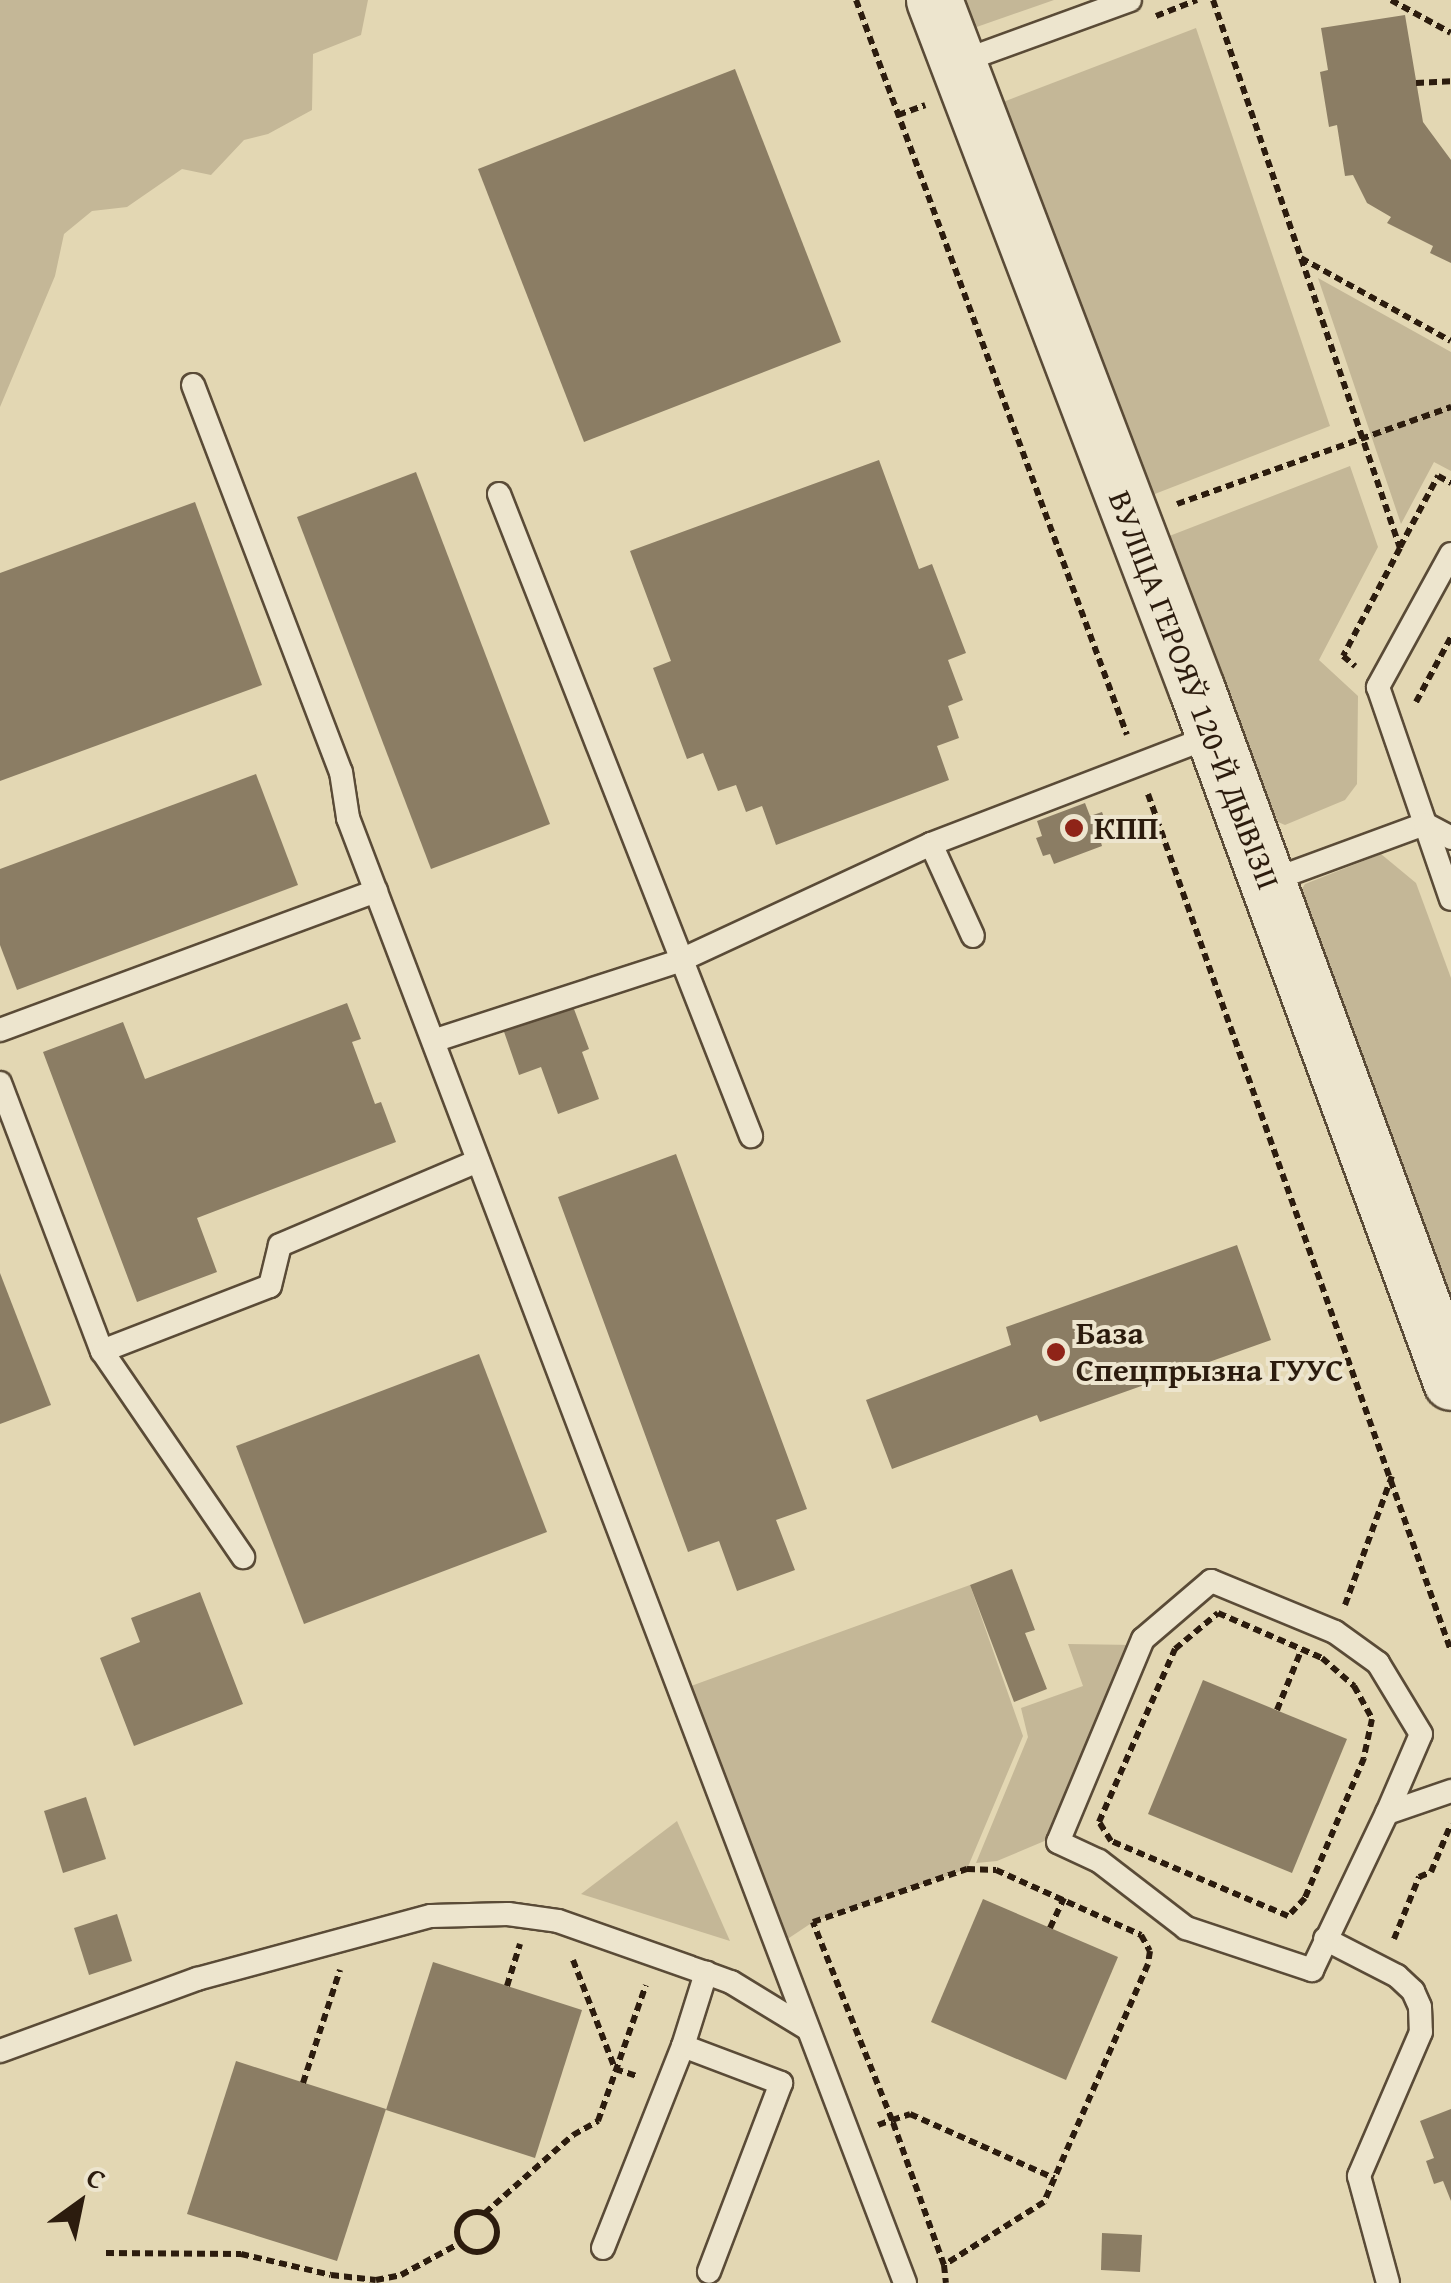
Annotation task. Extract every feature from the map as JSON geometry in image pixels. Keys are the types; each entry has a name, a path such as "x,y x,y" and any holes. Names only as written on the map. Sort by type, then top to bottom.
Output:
{"street":[{"name":"ВУЛІЦА ГЕРОЯЎ 120-Й ДЫВІЗІІ","path":"934,0 1447,1360"}],"lane":[{"path":"957,63 1130,0"},
{"path":"193,385 341,772 348,818 436,1040 478,1161 905,2283"},
{"path":"499,494 678,960 751,1136"},
{"path":"1451,554 1378,687 1451,899"},
{"path":"436,1040 678,960 931,844 1213,736"},
{"path":"1267,882 1425,824 1451,838"},
{"path":"931,844 973,936"},
{"path":"0,1030 376,890"},
{"path":"0,1084 102,1351 243,1557"},
{"path":"102,1351 270,1286 280,1245 478,1161"},
{"path":"1211,1581 1334,1632 1378,1663 1421,1734 1312,1970 1186,1928 1100,1860 1058,1842 1143,1639 1211,1581"},
{"path":"1386,1812 1451,1791"},
{"path":"0,2051 198,1979 431,1916 558,1921 731,1982 808,2030"},
{"path":"1326,1939 1382,1968 1413,1990 1420,2008 1421,2032 1359,2176 1388,2283"},
{"path":"603,2248 683,2046 706,1973"},
{"path":"683,2046 780,2083 709,2272"}],"path":[{"path":"856,0 1137,763 1392,1474 1451,1652"},
{"path":"1213,0 1400,548"},
{"path":"1391,0 1451,33"},
{"path":"1416,83 1451,81"},
{"path":"1300,258 1451,340"},
{"path":"1177,504 1451,407"},
{"path":"1378,687 1343,656 1438,476 1451,483"},
{"path":"1322,1658 1392,1474"},
{"path":"1218,1614 1322,1658 1354,1686 1372,1719 1364,1758 1305,1898 1288,1916 1111,1841 1099,1822 1175,1648 1218,1614"},
{"path":"1276,1710 1302,1650"},
{"path":"1382,1968 1419,1877 1432,1872 1451,1824"},
{"path":"944,2264 1044,2202 1150,1958 1141,1935 996,1870 967,1869 813,1922 892,2120 944,2264 946,2283"},
{"path":"1050,1928 1064,1898"},
{"path":"507,1986 529,1917"},
{"path":"558,1921 615,2069 667,2087"},
{"path":"303,2083 346,1953 343,1941"},
{"path":"485,2213 542,2160 598,2121 657,1956"},
{"path":"892,2120 910,2114 1054,2178"},
{"path":"472,2212 485,2213 495,2222 495,2242 478,2252 460,2243 456,2230 461,2218 472,2212"},
{"path":"106,2252 241,2254 331,2276 376,2280 401,2275 460,2243"}],"shaded area":[{"path":"0,0 368,0 361,35 313,54 312,110 268,134 244,140 211,175 182,169 127,207 92,211 64,234 55,276 0,407"},
{"path":"935,0 1054,0 948,37"},
{"path":"1196,28 1330,426 1147,497 998,104"},
{"path":"1318,278 1451,352 1451,471 1434,462 1401,524"},
{"path":"1350,466 1378,547 1319,660 1358,696 1357,784 1345,800 1285,825 1278,822 1159,540"},
{"path":"1381,854 1416,883 1451,978 1451,1322 1289,910 1305,884"},
{"path":"970,1585 1023,1736 967,1869 813,1922 777,1946 680,1690"},
{"path":"1068,1644 1134,1645 1054,1837 997,1861 976,1863 1028,1737 1021,1708 1083,1686"},
{"path":"677,1821 730,1941 581,1894"}],"building":[{"path":"1405,15 1423,122 1451,160 1451,263 1430,253 1433,246 1387,223 1391,217 1367,203 1353,175 1345,176 1337,125 1329,127 1320,72 1328,70 1321,28"},
{"path":"735,69 841,342 584,442 478,169"},
{"path":"879,460 919,569 932,564 966,653 948,660 963,700 948,706 959,738 937,746 949,780 776,845 762,806 746,812 736,785 718,791 703,753 687,759 653,668 671,661 630,551"},
{"path":"416,472 550,824 431,869 297,517"},
{"path":"195,502 262,685 0,781 0,573"},
{"path":"256,774 298,885 17,990 0,945 0,869"},
{"name":"КПП","path":"1085,803 1090,816 1102,812 1111,835 1100,839 1102,846 1054,864 1050,854 1043,856 1036,838 1042,836 1037,821"},
{"path":"571,1001 589,1049 582,1052 599,1099 558,1114 541,1067 519,1075 502,1026"},
{"path":"347,1003 361,1039 352,1042 375,1104 381,1102 396,1142 197,1218 217,1272 137,1302 43,1052 123,1022 145,1079"},
{"path":"676,1154 807,1509 776,1520 795,1570 737,1591 719,1541 688,1552 558,1197"},
{"path":"1237,1245 1271,1340 1040,1422 1037,1415 892,1469 866,1400 1011,1345 1006,1327"},
{"path":"0,1273 51,1405 0,1424"},
{"path":"479,1354 547,1532 304,1624 236,1446"},
{"path":"1012,1569 1035,1630 1025,1633 1047,1689 1014,1702 970,1585"},
{"path":"200,1592 243,1704 134,1746 100,1658 140,1642 131,1618"},
{"path":"1203,1680 1347,1739 1292,1873 1148,1814"},
{"path":"86,1797 106,1859 63,1873 44,1811"},
{"path":"983,1899 1118,1957 1066,2080 931,2022"},
{"path":"117,1914 132,1961 89,1975 74,1928"},
{"path":"433,1962 582,2010 535,2158 386,2110"},
{"path":"236,2061 386,2109 337,2261 187,2214"},
{"path":"1451,2109 1451,2201 1443,2181 1434,2184 1426,2161 1434,2158 1420,2121"},
{"path":"1102,2233 1142,2235 1140,2272 1101,2270"}],"place":[{"name":"КПП","path":"1074,828"},
{"name":"База Спецпрызна ГУУС","path":"1056,1352"}]}
